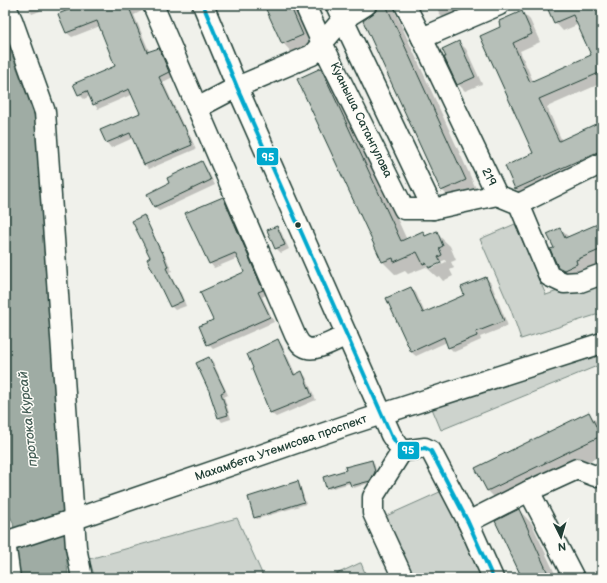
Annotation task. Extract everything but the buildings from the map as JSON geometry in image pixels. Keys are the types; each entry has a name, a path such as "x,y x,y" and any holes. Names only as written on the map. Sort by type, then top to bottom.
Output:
{"street":[{"path":"5,5 12,20 45,112 76,547 82,578"},
{"path":"153,5 299,342 308,349 314,349 347,335"},
{"path":"203,5 237,87 381,414 391,435 402,451"},
{"name":"Куаныша Сатангулова","path":"305,5 322,43 404,209 433,209 497,195"},
{"path":"197,108 237,87 312,55 322,43 339,12 366,5"},
{"name":"219","path":"405,5 497,195 519,204"},
{"path":"422,38 500,5"},
{"path":"339,12 433,209"},
{"path":"602,163 519,204 549,276 564,283 580,282 602,274"},
{"name":"Махамбета Утемисова проспект","path":"5,542 345,426 602,343"},
{"path":"403,578 373,513 372,497 402,451 425,448 431,451 468,522 493,578"},
{"path":"468,522 577,469 600,480"},
{"path":"530,491 574,578"},
{"path":"5,542 10,578"}],"shaded area":[{"path":"515,224 546,295 602,276 602,313 521,339 511,310 480,239"},
{"path":"602,348 602,364 441,430 431,406"},
{"path":"442,491 482,578 413,578 384,517"},
{"path":"237,518 264,578 95,578 89,559"},
{"path":"360,563 367,578 328,578"}],"water":[{"name":"протока Курсай","path":"5,36 35,117 68,578 20,578 13,522 5,507"}],"transit line":[{"name":"95","path":"203,5 237,87 391,435 402,451 425,448 431,451 468,522 493,578"}]}
